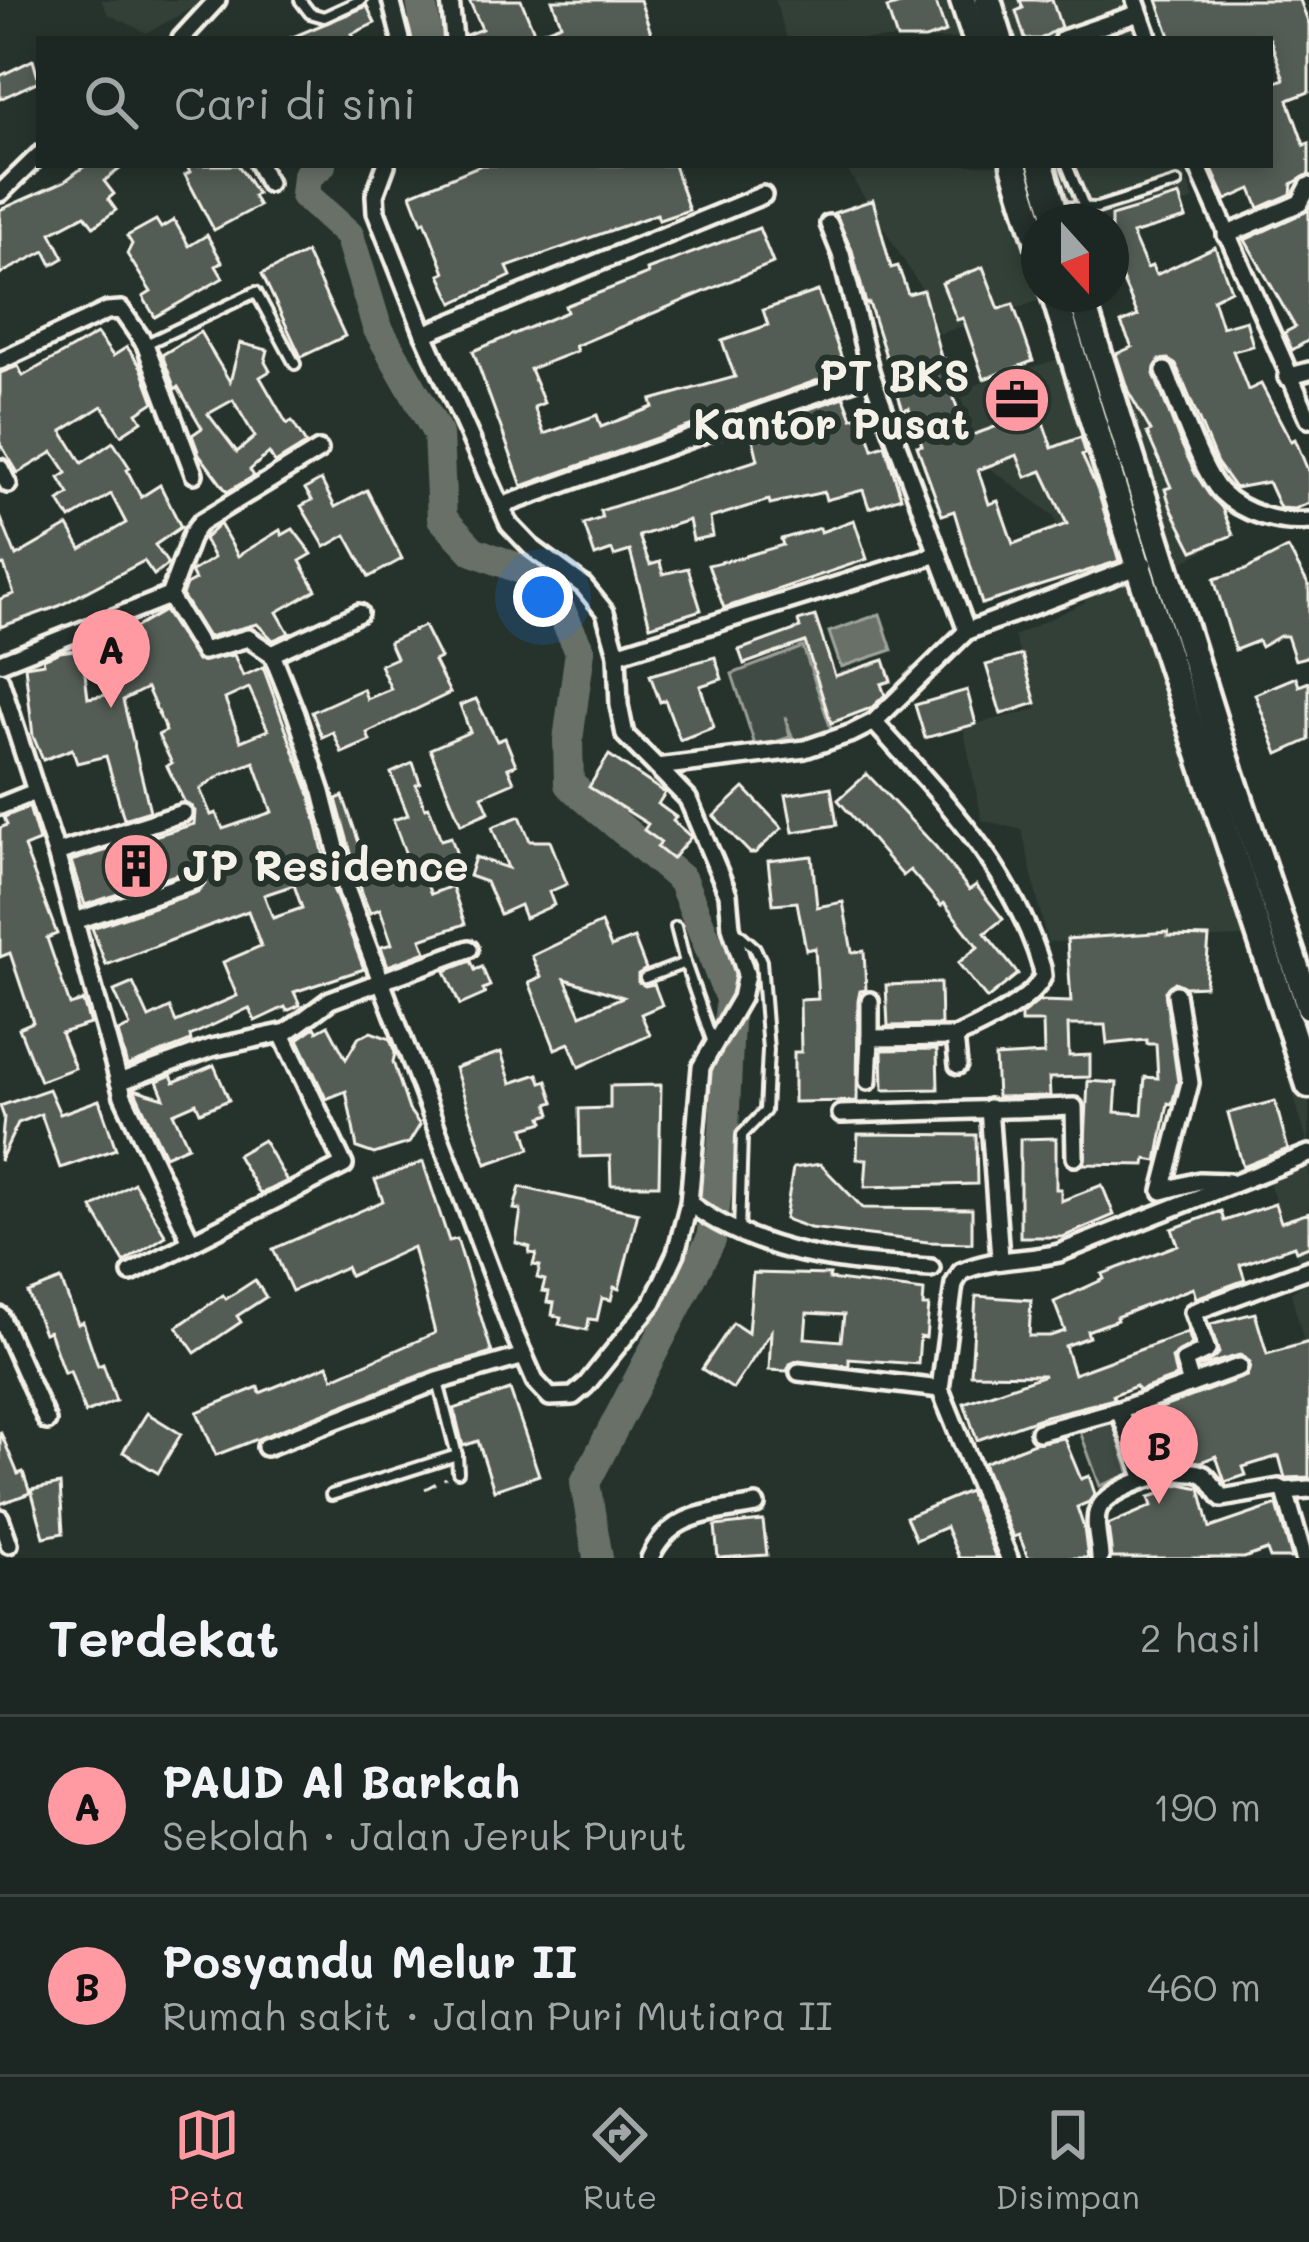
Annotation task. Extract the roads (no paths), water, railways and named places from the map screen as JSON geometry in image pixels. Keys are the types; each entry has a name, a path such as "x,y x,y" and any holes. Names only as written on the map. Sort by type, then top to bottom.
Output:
{"main road":[{"path":"963,0 975,36"},
{"path":"988,0 999,36"},
{"path":"1015,168 1026,204"},
{"path":"1042,168 1053,204"},
{"path":"1060,312 1309,1085"},
{"path":"1086,312 1309,1006"}],"street":[{"path":"184,36 217,0"},
{"path":"391,0 400,36"},
{"path":"450,0 454,36"},
{"path":"1070,36 1137,7 1148,36"},
{"path":"0,193 36,158"},
{"path":"260,168 268,183"},
{"path":"169,596 203,651 241,638 272,654 322,792 347,890 379,980 524,1356 535,1381 550,1397 573,1396 653,1302 676,1253 694,1207 701,1066 741,998 746,974 731,928 728,894 688,799 626,735 619,705 617,654 604,612 594,596 517,535 500,506 376,212 375,195 385,168"},
{"path":"1199,168 1309,419"},
{"path":"1226,235 1300,203 1309,186"},
{"path":"424,334 763,195"},
{"path":"829,224 871,374 967,631"},
{"path":"0,361 115,309 128,315 145,344 194,474"},
{"path":"1287,377 1309,370"},
{"path":"1165,371 1219,490 1265,517 1309,520"},
{"path":"500,506 871,374"},
{"path":"0,662 169,596 195,527 319,450"},
{"path":"0,468 8,484"},
{"path":"617,654 938,554"},
{"path":"657,767 805,748 874,722 967,631 1162,557"},
{"path":"272,654 359,613"},
{"path":"0,680 56,853 118,1082 191,1241"},
{"path":"870,1038 955,1037 992,1021 1034,991 1043,976 1012,893 994,862 974,832 874,722"},
{"path":"0,806 35,792"},
{"path":"56,853 183,813"},
{"path":"75,921 194,881"},
{"path":"118,1082 211,1048 282,1034 330,1000 469,949"},
{"path":"1176,994 1190,1083 1162,1191 1199,1181 1232,1183"},
{"path":"868,1081 870,1001"},
{"path":"130,1273 344,1165 282,1034"},
{"path":"955,1037 958,1065"},
{"path":"841,1114 1074,1107 1075,1156"},
{"path":"989,1108 1000,1258"},
{"path":"1009,1558 940,1389 954,1284 961,1272 1000,1258 1060,1253 1309,1154"},
{"path":"694,1207 762,1244 872,1265 931,1268"},
{"path":"1192,1384 1184,1361 1208,1350 1193,1312 1309,1269"},
{"path":"0,1316 47,1421"},
{"path":"266,1447 438,1381 524,1356"},
{"path":"1039,1432 1119,1410 1239,1366"},
{"path":"799,1372 940,1389"},
{"path":"1119,1410 1144,1479"},
{"path":"1100,1558 1098,1509 1124,1486 1144,1479 1204,1475 1222,1498 1279,1488 1309,1490"},
{"path":"1285,1491 1304,1558"},
{"path":"650,1558 683,1519 756,1505"},
{"path":"0,1519 9,1544"}],"lane":[{"path":"300,0 310,13 324,17 361,0"},
{"path":"1068,168 1083,204"},
{"path":"1103,204 1177,183"},
{"path":"145,344 256,292 296,364"},
{"path":"676,927 685,963 717,1039"},
{"path":"731,928 755,948 760,961 768,1050 765,1111 742,1135 735,1232"},
{"path":"645,978 685,963"},
{"path":"438,1381 458,1455 458,1472"},
{"path":"331,1495 458,1455"}],"waterway":[{"path":"421,0 427,36"},
{"path":"317,168 307,176 305,195 349,235 377,327 438,434 442,518 473,551 526,571 556,601 580,651 568,740 569,784 682,880 730,999 724,1131 711,1240 585,1483 598,1558"}],"place":[{"name":"PT BKS Kantor Pusat","path":"1017,400"},
{"name":"PAUD Al Barkah","path":"111,708"},
{"name":"JP Residence","path":"136,866"},
{"name":"Posyandu Melur II","path":"1159,1504"}]}
